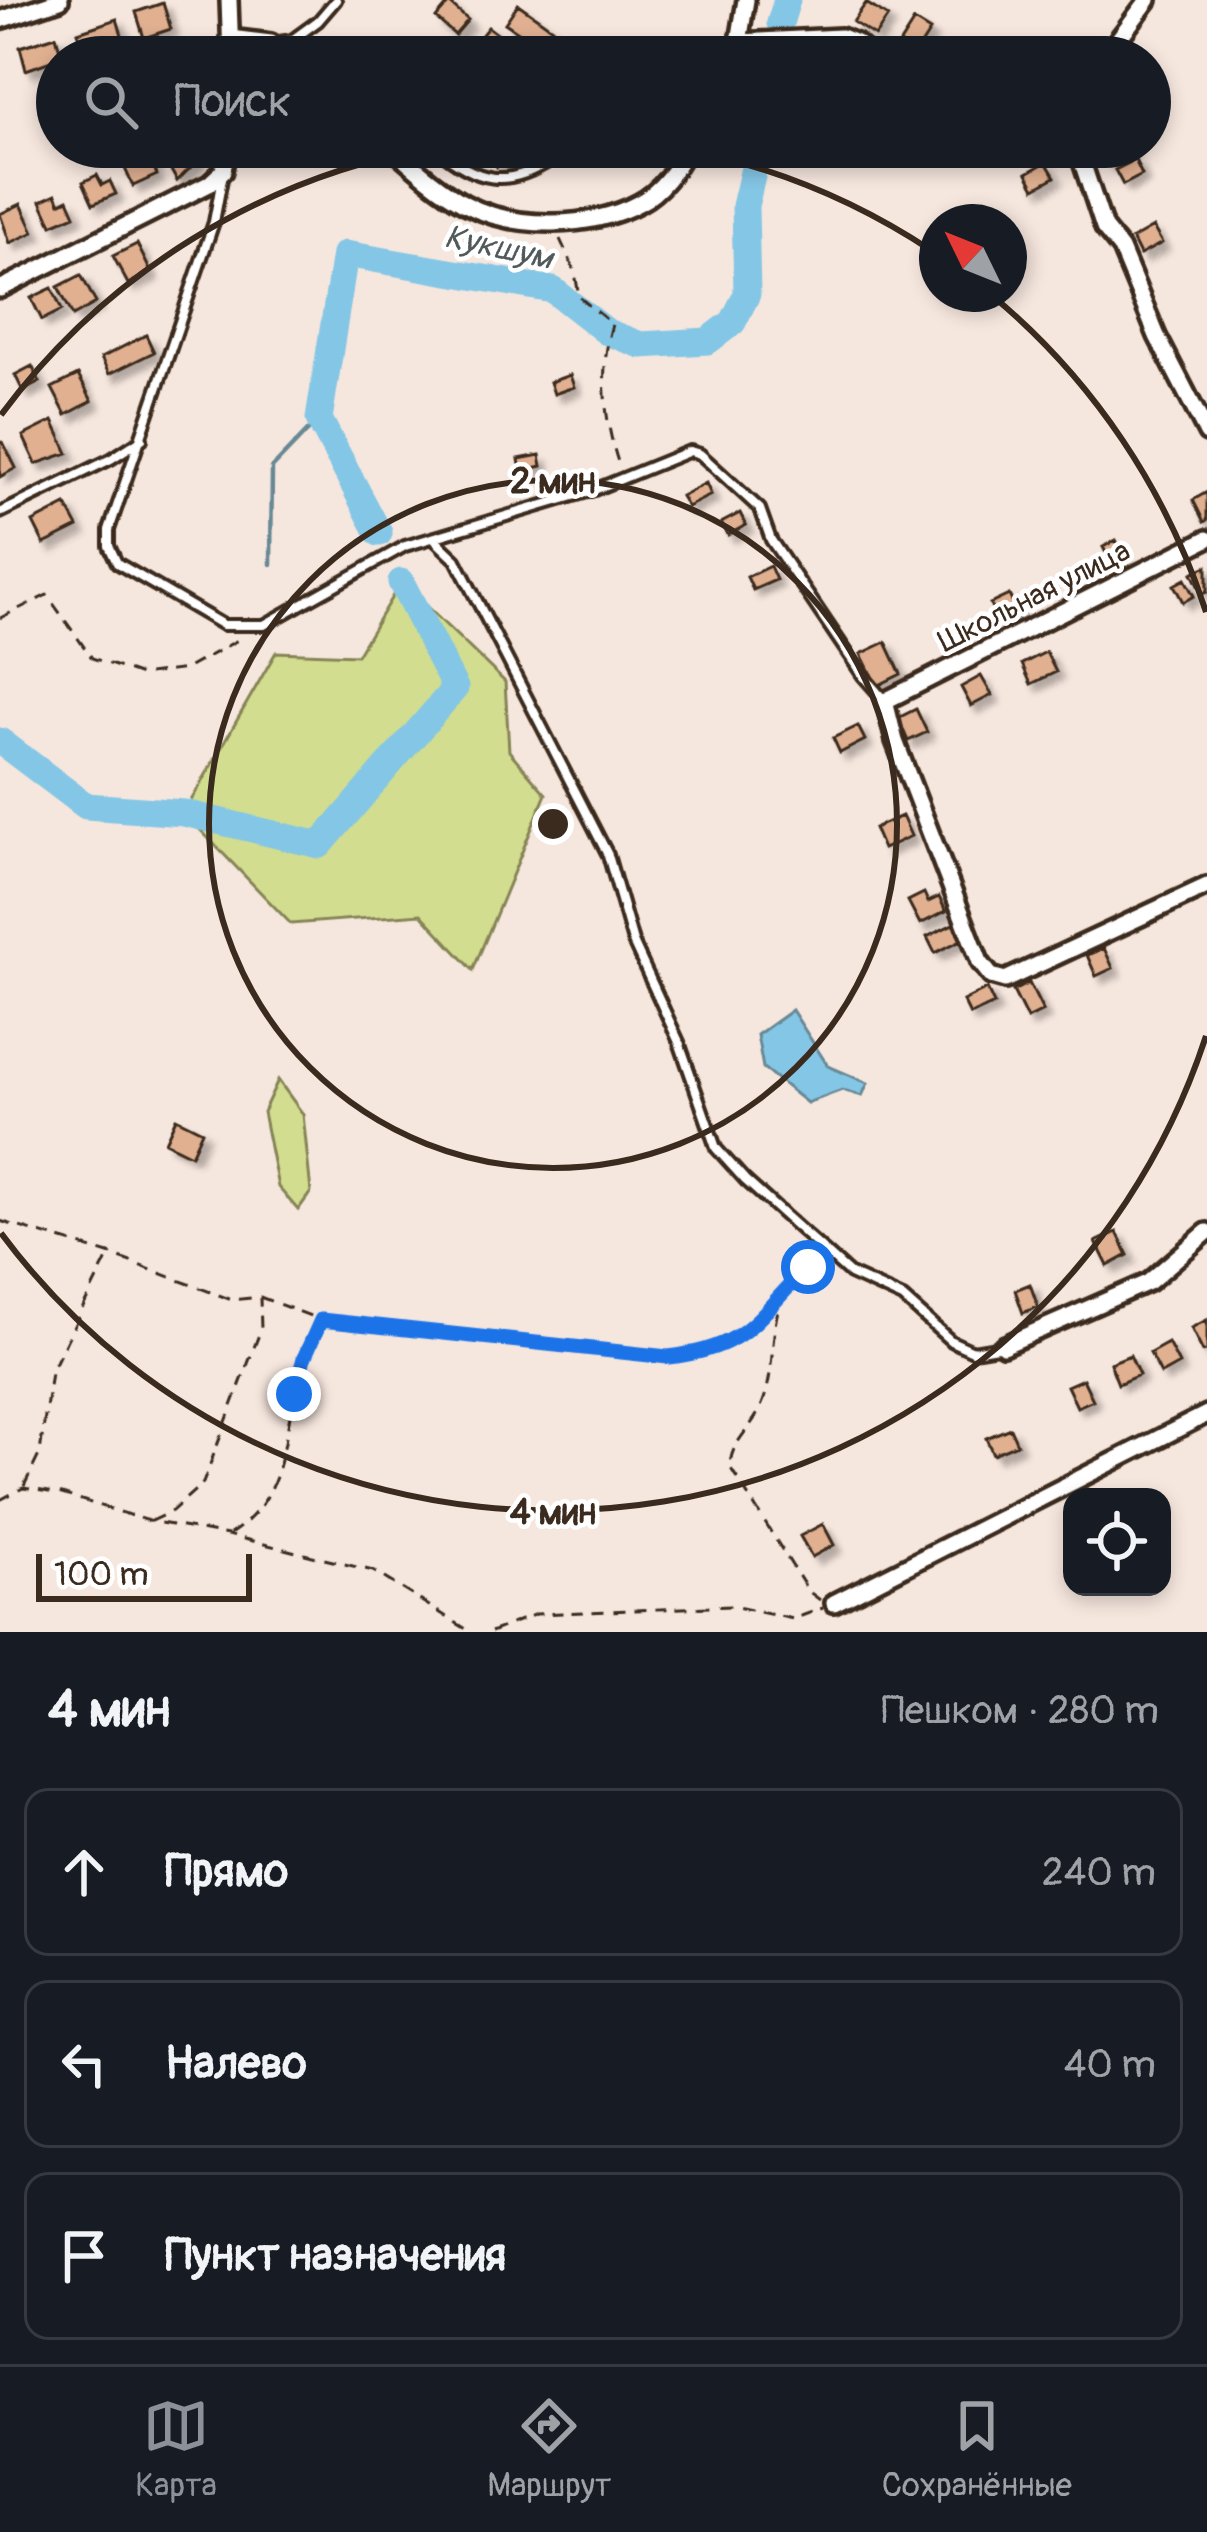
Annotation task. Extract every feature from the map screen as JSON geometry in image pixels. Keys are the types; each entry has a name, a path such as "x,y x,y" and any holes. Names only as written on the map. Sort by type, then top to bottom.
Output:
{"street":[{"path":"0,20 60,0"},
{"path":"229,0 230,36"},
{"path":"738,36 746,0"},
{"path":"1121,36 1148,0"},
{"path":"0,289 184,198 224,168"},
{"path":"419,168 467,205 515,219 551,222 615,213 641,202 675,168"},
{"path":"1084,168 1104,228 1121,249 1157,336 1207,434"},
{"name":"Школьная улица","path":"885,701 1207,539"},
{"path":"885,701 895,741 971,940 991,976 1006,980 1207,886"},
{"path":"1003,1346 1149,1282 1207,1232"},
{"path":"834,1603 1207,1414"}],"lane":[{"path":"303,36 336,0"},
{"path":"466,168 478,176 503,179 538,168"},
{"path":"223,171 214,222 109,530 109,546 117,563 223,625 264,625 405,546 623,478 690,451 700,454 760,509 771,539 863,676 885,701"},
{"path":"0,513 111,459 143,438"},
{"path":"435,540 456,560 608,855 633,942 679,1042 716,1148 850,1274 903,1298 951,1341 974,1351 1003,1346"}],"path":[{"path":"551,222 575,272 579,297 612,324 606,344 605,424 623,478"},
{"path":"0,618 47,595 92,658 141,675 186,669 264,625"},
{"path":"0,1221 110,1254 232,1300 260,1297 321,1320 668,1357 729,1345 814,1258 814,1241"},
{"path":"23,1488 40,1453 51,1372 110,1254"},
{"path":"794,1280 812,1271 850,1274"},
{"path":"785,1289 772,1332 768,1388 761,1408 734,1446 730,1467 808,1591 834,1603"},
{"path":"149,1521 172,1511 202,1483 260,1329 260,1297"},
{"path":"228,1535 250,1521 277,1483 299,1376 321,1320"},
{"path":"0,1500 23,1488 62,1494 149,1521 373,1571 471,1632"},
{"path":"490,1632 536,1614 732,1606 793,1618 834,1603"}],"green space":[{"path":"401,582 505,682 509,751 546,794 473,970 421,914 291,924 184,813 276,652 357,655"},
{"path":"278,1080 303,1114 311,1192 298,1210 278,1187 263,1112"}],"water":[{"path":"792,1010 828,1066 868,1083 862,1096 842,1090 807,1103 763,1068 757,1035"}],"building":[{"path":"163,3 171,29 143,36 136,12"},
{"path":"449,3 468,20 455,35 436,18"},
{"path":"866,3 888,17 875,36 853,22"},
{"path":"518,4 552,28 546,36 524,36 505,23"},
{"path":"117,19 122,36 79,36 78,32"},
{"path":"914,21 930,31 927,36 904,36"},
{"path":"36,42 36,66 26,70 20,47"},
{"path":"125,168 154,168 157,175 133,186"},
{"path":"170,168 190,168 177,181"},
{"path":"1050,168 1055,177 1035,188 1027,173"},
{"path":"1139,168 1142,175 1123,185 1115,170"},
{"path":"97,175 102,185 110,181 116,194 93,204 83,182"},
{"path":"56,194 60,203 68,199 75,215 52,225 41,201"},
{"path":"21,204 34,232 10,243 0,214"},
{"path":"1153,227 1162,243 1140,255 1132,239"},
{"path":"137,244 151,272 128,284 113,256"},
{"path":"81,275 96,303 73,316 58,287"},
{"path":"52,288 62,310 42,320 31,298"},
{"path":"146,335 154,352 109,374 101,358"},
{"path":"32,366 40,382 23,391 15,375"},
{"path":"78,375 92,401 66,415 52,388"},
{"path":"570,375 574,387 554,394 550,382"},
{"path":"53,421 68,453 36,464 23,436"},
{"path":"0,443 16,468 0,477"},
{"path":"540,455 542,466 521,471 519,459"},
{"path":"706,483 711,495 687,507 681,496"},
{"path":"1207,492 1207,520 1204,522 1193,500"},
{"path":"1207,492 1207,520 1204,522 1193,500"},
{"path":"66,505 78,527 44,544 33,522"},
{"path":"740,513 746,525 728,535 721,523"},
{"path":"1116,540 1126,560 1113,566 1103,547"},
{"path":"770,566 776,580 753,590 747,577"},
{"path":"1207,566 1207,592 1202,594 1192,573"},
{"path":"1185,579 1194,596 1183,602 1174,585"},
{"path":"1009,595 1018,614 999,623 990,604"},
{"path":"886,642 901,674 877,686 861,654"},
{"path":"1046,652 1056,672 1031,684 1022,664"},
{"path":"981,676 992,695 971,706 961,687"},
{"path":"916,709 927,732 908,741 898,718"},
{"path":"858,726 865,740 840,753 833,738"},
{"path":"902,816 911,836 883,849 874,828"},
{"path":"924,893 928,902 939,897 946,911 920,924 908,901"},
{"path":"953,924 961,940 935,953 927,937"},
{"path":"1104,948 1113,968 1096,976 1087,955"},
{"path":"1029,983 1043,1011 1027,1019 1013,991"},
{"path":"987,989 994,1004 970,1015 963,1001"},
{"path":"176,1118 202,1131 191,1155 165,1142"},
{"path":"1117,1232 1128,1255 1108,1266 1096,1242"},
{"path":"1030,1284 1038,1307 1023,1313 1015,1290"},
{"path":"1207,1320 1207,1350 1203,1352 1191,1328"},
{"path":"1168,1343 1179,1364 1161,1374 1150,1353"},
{"path":"1130,1355 1139,1375 1118,1384 1110,1363"},
{"path":"1083,1379 1093,1400 1077,1407 1067,1386"},
{"path":"1010,1428 1017,1444 993,1454 986,1438"},
{"path":"823,1524 834,1545 812,1557 800,1536"}],"waterway":[{"name":"Кукшум","path":"780,23 787,0"},
{"name":"Кукшум","path":"379,533 319,419 345,254 553,290 607,332 641,345 708,341 733,322 747,294 745,206 754,168"},
{"path":"271,564 272,468 319,419"},
{"name":"Кукшум","path":"0,741 86,806 184,813 320,845 455,688 401,582"}],"route":[{"path":"294,1394 321,1320 668,1357 705,1353 729,1345 744,1333 808,1267"}]}
